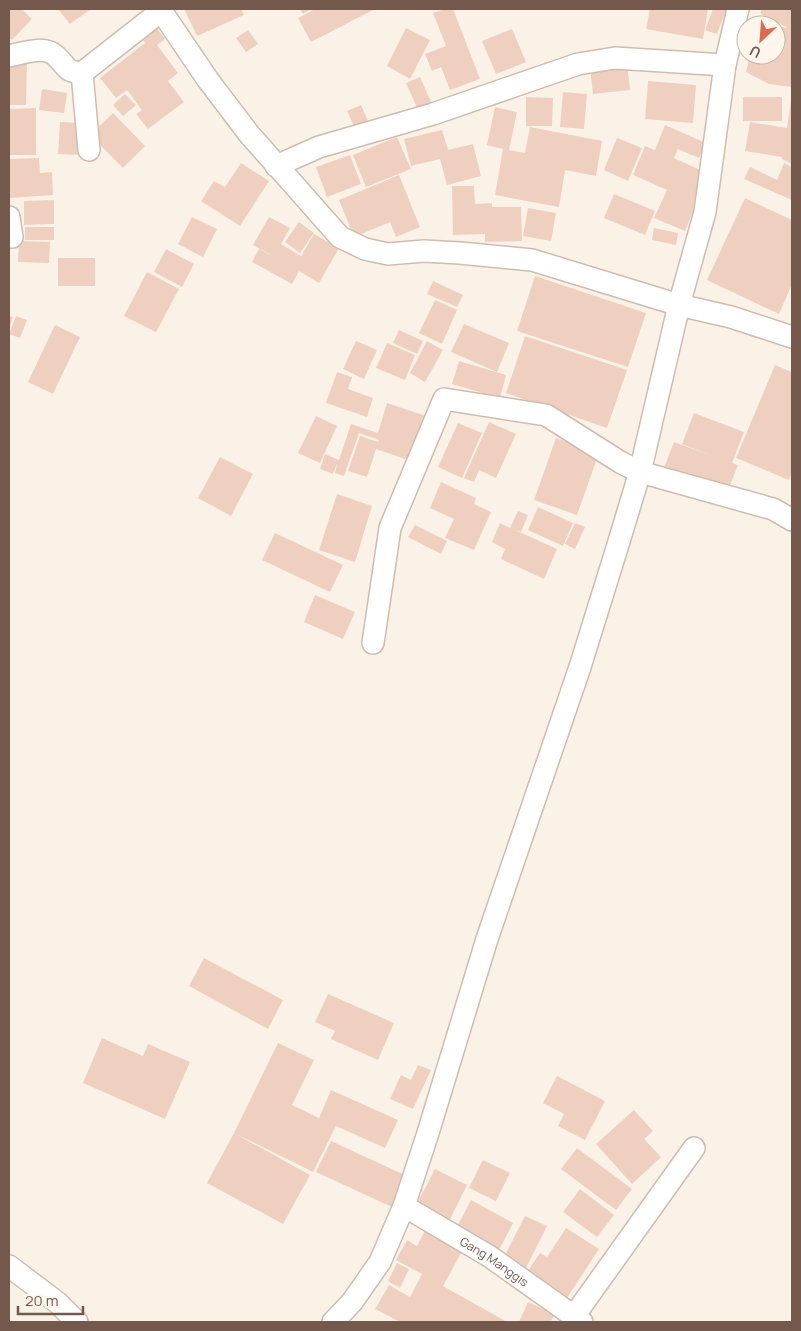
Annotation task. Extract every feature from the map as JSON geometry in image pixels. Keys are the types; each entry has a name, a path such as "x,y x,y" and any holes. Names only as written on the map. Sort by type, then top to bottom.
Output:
{"street":[{"path":"333,1322 352,1302 380,1262 404,1206 487,939 580,667 640,472 679,305 706,212 725,64 738,9"},
{"path":"9,56 31,51 46,51 56,56 62,65 71,72 82,73 161,10 208,80 276,166 340,238 365,249 388,254 433,252 532,260 679,305 730,317 792,338"},
{"path":"276,166 319,147 432,114 578,64 615,58 725,64"},
{"path":"82,73 89,150"},
{"path":"373,643 390,528 444,399 546,415 620,462 640,472 773,509 792,520"},
{"path":"578,1319 694,1148"},
{"name":"Gang Manggis","path":"404,1206 489,1256 578,1319"},
{"path":"9,1266 58,1304 77,1322"}],"building":[{"path":"9,9 22,9 32,19 12,40 9,38"},
{"path":"58,9 91,9 70,24"},
{"path":"184,9 241,9 244,15 197,36"},
{"path":"300,9 311,9 303,14"},
{"path":"315,9 375,9 311,42 298,18"},
{"path":"445,9 453,9 480,79 450,90 441,67 432,71 425,54 446,46 433,13"},
{"path":"650,9 708,9 703,39 646,29"},
{"path":"713,9 726,10 717,34 705,30"},
{"path":"761,9 792,9 792,87 769,84 746,72 748,65 786,65 786,28 788,28 786,27 786,15 761,14"},
{"path":"156,27 165,39 157,45 178,73 168,81 184,102 148,129 136,114 142,110 127,90 116,98 100,78 145,43 141,38"},
{"path":"406,28 430,40 410,79 387,66"},
{"path":"512,29 526,62 496,74 482,41"},
{"path":"248,30 258,44 246,52 236,38"},
{"path":"9,62 27,62 26,105 9,105"},
{"path":"627,64 630,90 593,94 590,68"},
{"path":"420,77 432,104 418,110 406,83"},
{"path":"648,81 696,85 693,123 645,119"},
{"path":"42,89 67,93 64,113 39,110"},
{"path":"563,92 587,94 584,129 560,127"},
{"path":"125,94 136,105 123,116 113,105"},
{"path":"526,97 553,98 552,126 526,126"},
{"path":"743,97 782,97 782,121 743,121"},
{"path":"791,101 792,164 782,159 782,157 745,151 750,122 787,128"},
{"path":"361,105 369,123 355,129 347,111"},
{"path":"495,107 517,112 509,150 525,153 530,127 602,141 596,176 565,170 559,207 495,195 503,149 487,145"},
{"path":"36,108 36,155 9,155 9,109"},
{"path":"113,113 145,146 123,168 90,135"},
{"path":"60,122 84,123 82,155 58,154"},
{"path":"665,125 706,143 699,158 678,149 674,158 709,174 685,231 654,218 667,190 633,175 645,146 655,150"},
{"path":"442,130 448,150 473,144 481,176 447,185 440,159 411,166 404,139"},
{"path":"397,137 411,169 366,187 353,155"},
{"path":"617,138 642,148 628,181 604,170"},
{"path":"350,155 361,184 327,197 316,167"},
{"path":"39,158 40,173 52,172 53,195 10,198 9,159"},
{"path":"241,163 269,181 240,226 201,201 214,181 225,187"},
{"path":"784,163 792,167 792,200 744,179 750,167 777,180"},
{"path":"399,175 420,227 396,237 390,222 354,237 339,200"},
{"path":"452,186 474,186 475,204 492,203 492,207 521,207 522,241 485,242 485,234 453,235"},
{"path":"614,194 655,211 645,235 604,218"},
{"path":"745,198 792,220 792,284 779,314 707,280"},
{"path":"54,200 54,224 24,225 24,201"},
{"path":"528,208 556,213 551,241 523,236"},
{"path":"192,217 217,229 203,257 178,244"},
{"path":"269,217 290,228 281,244 301,256 314,234 339,248 319,283 299,271 292,284 252,262 259,249 274,257 253,245"},
{"path":"299,222 314,233 300,253 285,242"},
{"path":"25,227 54,227 54,240 25,240"},
{"path":"654,228 678,233 676,245 652,240"},
{"path":"19,241 50,242 49,263 18,262"},
{"path":"166,249 194,264 182,287 154,272"},
{"path":"58,258 95,258 95,286 58,286"},
{"path":"147,272 179,289 156,332 124,316"},
{"path":"535,276 646,313 628,367 517,331"},
{"path":"433,281 463,295 457,307 427,294"},
{"path":"435,300 457,310 442,344 419,333"},
{"path":"9,316 13,317 9,329"},
{"path":"16,316 27,320 20,338 9,334"},
{"path":"464,324 509,343 497,372 451,352"},
{"path":"55,325 80,337 53,394 28,382"},
{"path":"399,330 423,341 417,354 393,343"},
{"path":"525,336 627,370 607,428 506,393"},
{"path":"356,341 377,350 364,379 343,369"},
{"path":"427,341 443,350 425,382 410,373"},
{"path":"387,343 415,355 405,380 376,368"},
{"path":"459,361 506,375 500,398 452,384"},
{"path":"775,365 792,372 792,472 789,480 736,458"},
{"path":"337,372 352,377 348,389 373,398 367,417 326,403"},
{"path":"387,403 426,416 411,461 376,449 367,477 348,471 360,436 378,442 379,440 359,433 344,476 335,473 337,464 333,474 320,469 325,454 339,460 351,424 378,433"},
{"path":"694,413 744,432 732,463 738,465 727,493 663,470 674,442 710,455 682,444"},
{"path":"316,416 337,426 320,463 298,453"},
{"path":"489,422 516,434 496,478 479,470 474,482 464,478"},
{"path":"458,423 482,433 462,478 438,467"},
{"path":"556,438 599,453 577,515 534,500"},
{"path":"220,457 253,474 231,516 198,498"},
{"path":"441,482 476,498 474,504 491,512 474,550 445,538 454,519 430,508"},
{"path":"337,494 372,506 355,562 319,550"},
{"path":"538,507 573,523 563,546 528,530"},
{"path":"518,511 528,515 521,532 515,530 557,549 544,579 501,559 505,549 492,542 500,523 510,528"},
{"path":"575,523 585,527 575,549 565,544"},
{"path":"415,525 447,541 441,554 408,537"},
{"path":"275,533 343,565 330,592 262,560"},
{"path":"315,595 355,612 343,639 304,622"},
{"path":"204,958 283,1000 268,1029 189,986"},
{"path":"328,994 394,1023 378,1060 331,1039 335,1031 315,1022"},
{"path":"102,1038 143,1056 148,1044 190,1062 165,1119 83,1083"},
{"path":"278,1043 314,1060 292,1105 319,1118 331,1090 398,1120 385,1148 336,1126 313,1172 234,1133"},
{"path":"418,1065 431,1070 413,1109 390,1099 401,1075 411,1080"},
{"path":"557,1076 605,1101 585,1140 558,1126 564,1114 543,1103"},
{"path":"634,1110 653,1131 644,1139 661,1157 632,1184 596,1144"},
{"path":"234,1133 310,1175 283,1224 207,1183"},
{"path":"331,1141 409,1177 394,1208 316,1172"},
{"path":"577,1148 632,1189 616,1210 561,1169"},
{"path":"483,1160 510,1173 496,1201 469,1188"},
{"path":"435,1169 467,1185 447,1225 414,1209"},
{"path":"580,1189 614,1215 597,1237 563,1212"},
{"path":"471,1200 513,1223 497,1254 469,1239 472,1233 458,1225"},
{"path":"525,1216 547,1226 524,1272 502,1261"},
{"path":"429,1223 466,1244 443,1286 507,1322 400,1322 375,1309 389,1285 410,1297 422,1274 396,1260 407,1240 417,1246"},
{"path":"566,1228 599,1249 565,1301 525,1275 540,1253 547,1257"},
{"path":"397,1263 409,1269 400,1288 388,1281"},
{"path":"528,1302 554,1314 551,1322 519,1322"}]}
